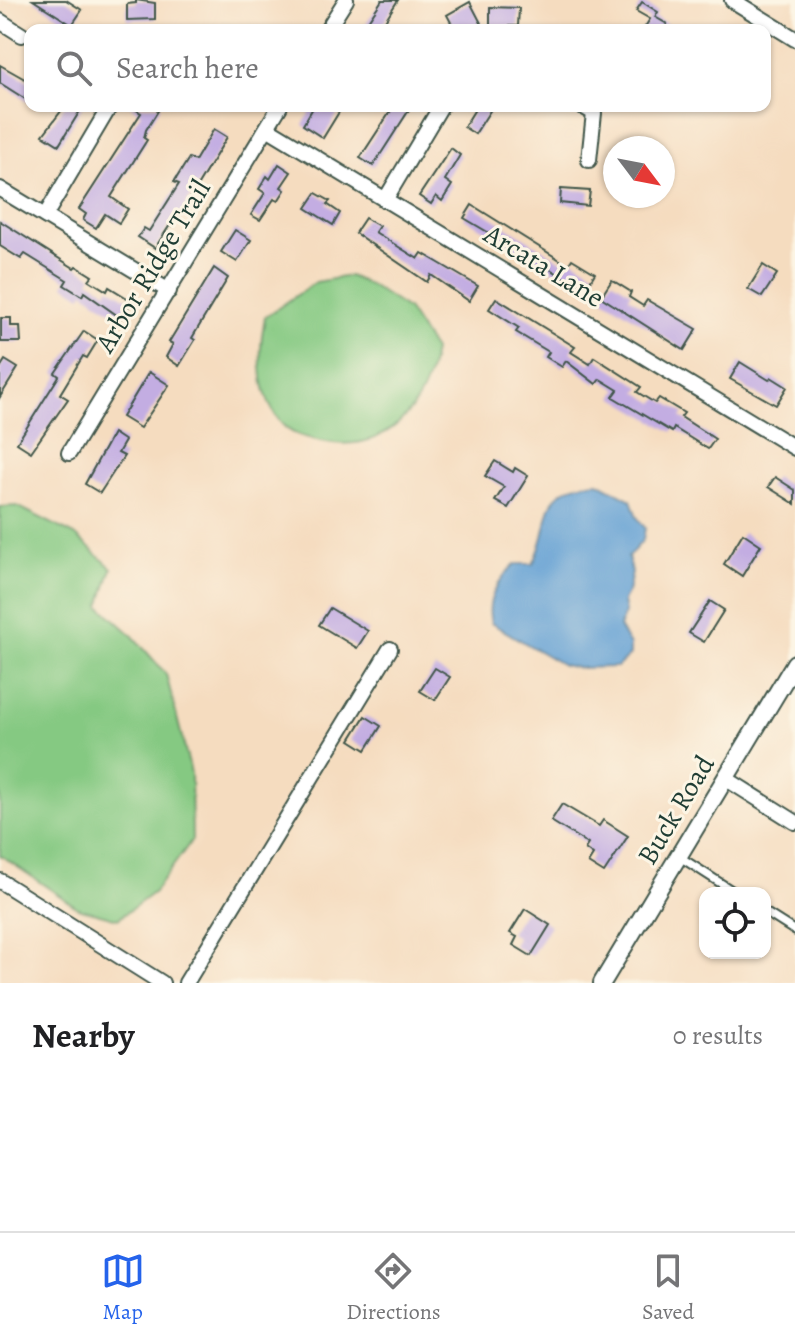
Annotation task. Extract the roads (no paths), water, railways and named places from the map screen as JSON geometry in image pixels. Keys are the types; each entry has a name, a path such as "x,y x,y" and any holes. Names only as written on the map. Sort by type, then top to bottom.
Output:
{"street":[{"path":"331,24 346,0"},
{"path":"732,0 771,24"},
{"path":"0,21 22,35"},
{"path":"771,24 795,39"},
{"path":"45,216 106,112"},
{"name":"Arbor Ridge Trail","path":"69,453 276,112"},
{"path":"385,200 437,112"},
{"path":"589,160 592,112"},
{"name":"Arcata Lane","path":"267,128 795,448"},
{"path":"0,189 169,291"},
{"path":"186,983 390,649"},
{"name":"Buck Road","path":"602,983 795,663"},
{"path":"725,778 795,822"},
{"path":"0,881 162,983"}],"lane":[{"path":"678,856 727,887"},
{"path":"771,916 795,931"}],"water":[{"path":"598,482 631,500 645,528 643,540 628,557 632,572 623,601 625,613 619,627 630,645 630,655 617,667 578,668 563,665 491,623 490,606 498,584 515,564 533,564 555,499 577,485"}]}
